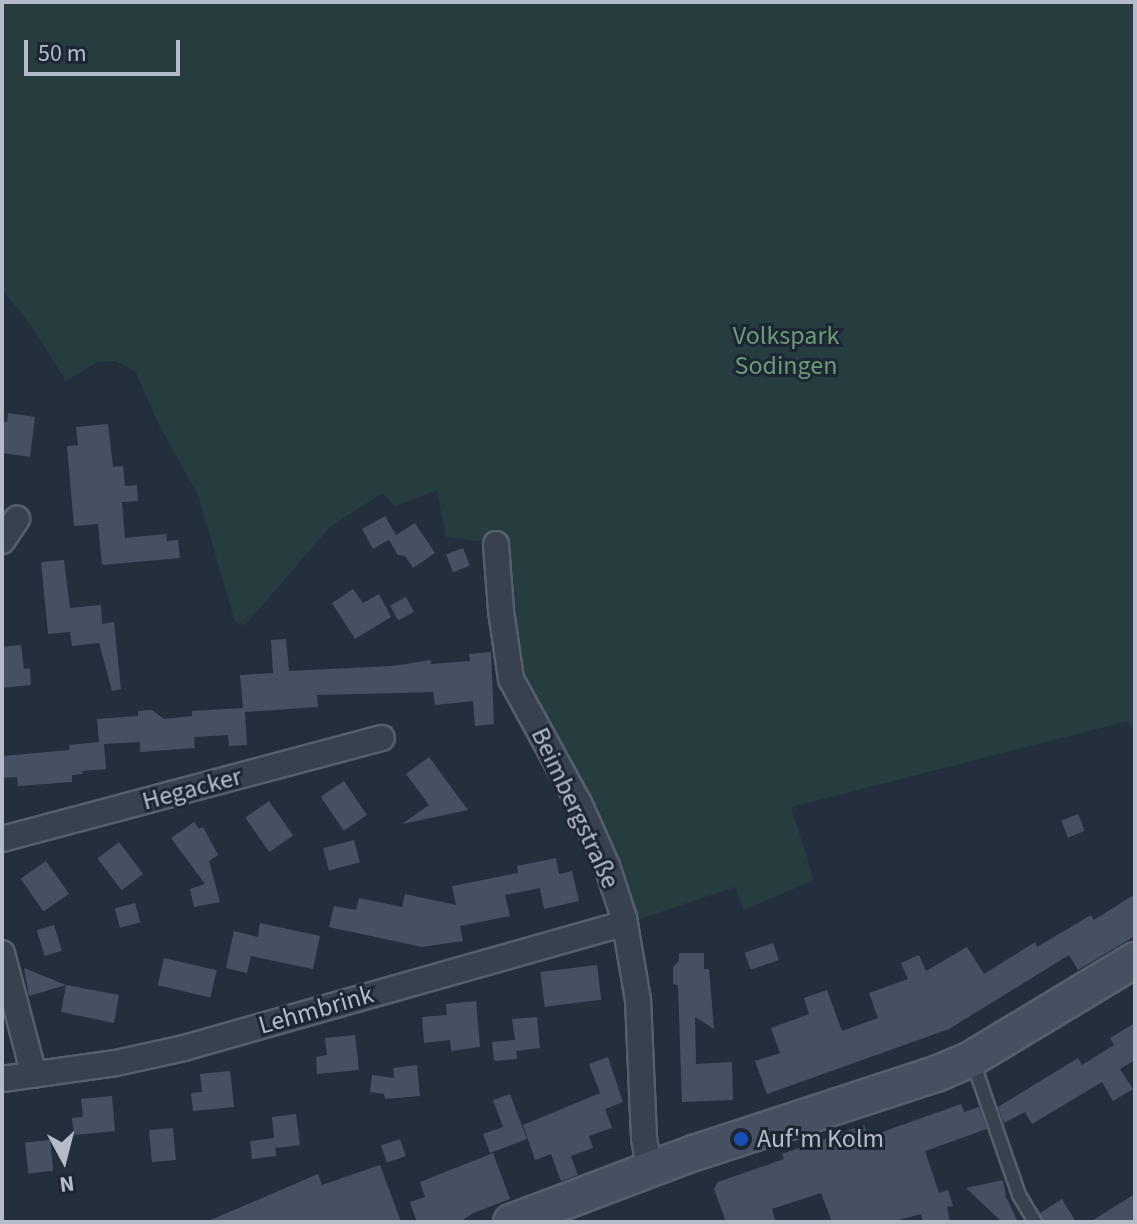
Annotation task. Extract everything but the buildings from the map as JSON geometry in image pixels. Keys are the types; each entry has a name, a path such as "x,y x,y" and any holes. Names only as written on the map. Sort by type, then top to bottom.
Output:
{"main road":[{"path":"511,1222 650,1171 936,1074 971,1059 1135,960"}],"street":[{"path":"2,541 17,519"},
{"name":"Beimbergstraße","path":"496,544 501,611 511,679 579,803 607,866 625,923 638,1000 644,1139 650,1171"},
{"name":"Hegacker","path":"2,839 382,738"},
{"name":"Lehmbrink","path":"2,1079 184,1048 625,923"},
{"path":"2,953 34,1075"}],"lane":[{"path":"971,1059 1019,1195 1035,1222"}],"green space":[{"name":"Volkspark Sodingen","path":"2,2 1129,2 1135,11 1135,733 1128,721 791,807 814,880 744,910 735,887 637,920 629,896 524,674 516,646 513,586 503,557 485,542 446,537 437,490 395,506 383,493 331,526 245,625 235,622 198,495 159,425 135,371 115,361 97,362 66,381 29,322 2,290"}],"place":[{"name":"Auf'm Kolm","path":"741,1139"}]}
